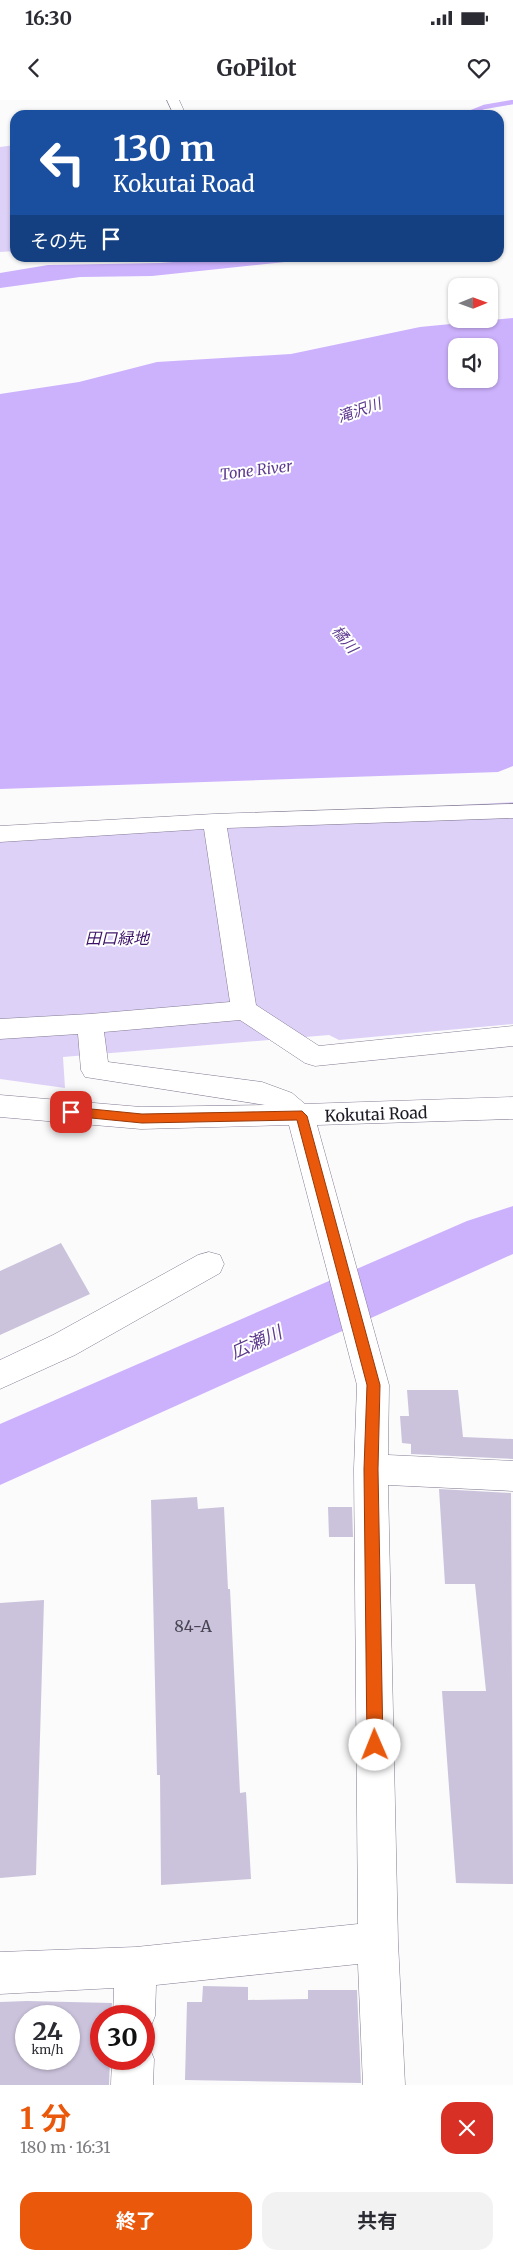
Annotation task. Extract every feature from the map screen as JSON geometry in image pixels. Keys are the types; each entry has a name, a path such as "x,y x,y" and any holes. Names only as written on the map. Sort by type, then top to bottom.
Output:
{"street":[{"path":"0,834 214,821 513,811"},
{"path":"214,821 244,1010"},
{"path":"0,1029 90,1024 244,1010 315,1056 513,1036"},
{"path":"90,1024 95,1070 262,1092 282,1100 302,1116 373,1385 371,1469 378,1942 384,2085"},
{"name":"Kokutai Road","path":"0,1106 142,1118 302,1116 513,1108"},
{"path":"0,1375 64,1344 209,1264"},
{"path":"371,1469 513,1476"},
{"path":"0,1973 136,1967 378,1942"},
{"path":"134,2005 136,1967"},
{"path":"132,2085 133,2070"}],"green space":[{"path":"10,146 10,251 0,252 0,147"},
{"name":"田口緑地","path":"513,802 513,1024 339,1040 329,1035 63,1057 65,1088 0,1079 0,830"}],"water":[{"path":"285,262 152,276 80,277 0,288 0,273 48,265"},
{"path":"513,318 513,766 498,772 0,789 0,394 79,382 157,362 291,354 420,327 448,324 448,328 498,328 498,319"}],"building":[{"path":"61,1243 90,1294 0,1335 0,1271"},
{"path":"407,1390 458,1390 463,1437 513,1439 513,1459 411,1454 411,1444 402,1443 400,1416 409,1416"},
{"path":"439,1489 511,1493 513,1884 456,1883 442,1691 486,1691 475,1584 445,1584"},
{"path":"197,1497 198,1509 224,1507 240,1793 246,1792 251,1879 161,1885 160,1775 157,1775 151,1500"},
{"path":"328,1507 352,1507 353,1537 329,1537"},
{"path":"44,1600 36,1875 0,1878 0,1603"},
{"path":"203,1986 248,1987 248,2000 308,1999 308,1990 357,1990 361,2083 185,2080 187,2002 202,2002"},
{"path":"0,2002 112,2003 112,2005 90,2005 90,2070 110,2070 109,2085 0,2085"}],"waterway":[{"path":"476,110 513,102"},
{"name":"広瀬川","path":"0,1455 488,1238 513,1230"}],"route":[{"path":"71,1112 142,1118 302,1116 373,1385 371,1469 375,1745"}],"water label":[{"name":"滝沢川","path":"359,410"},
{"name":"Tone River","path":"256,470"},
{"name":"橘川","path":"345,639"}]}
